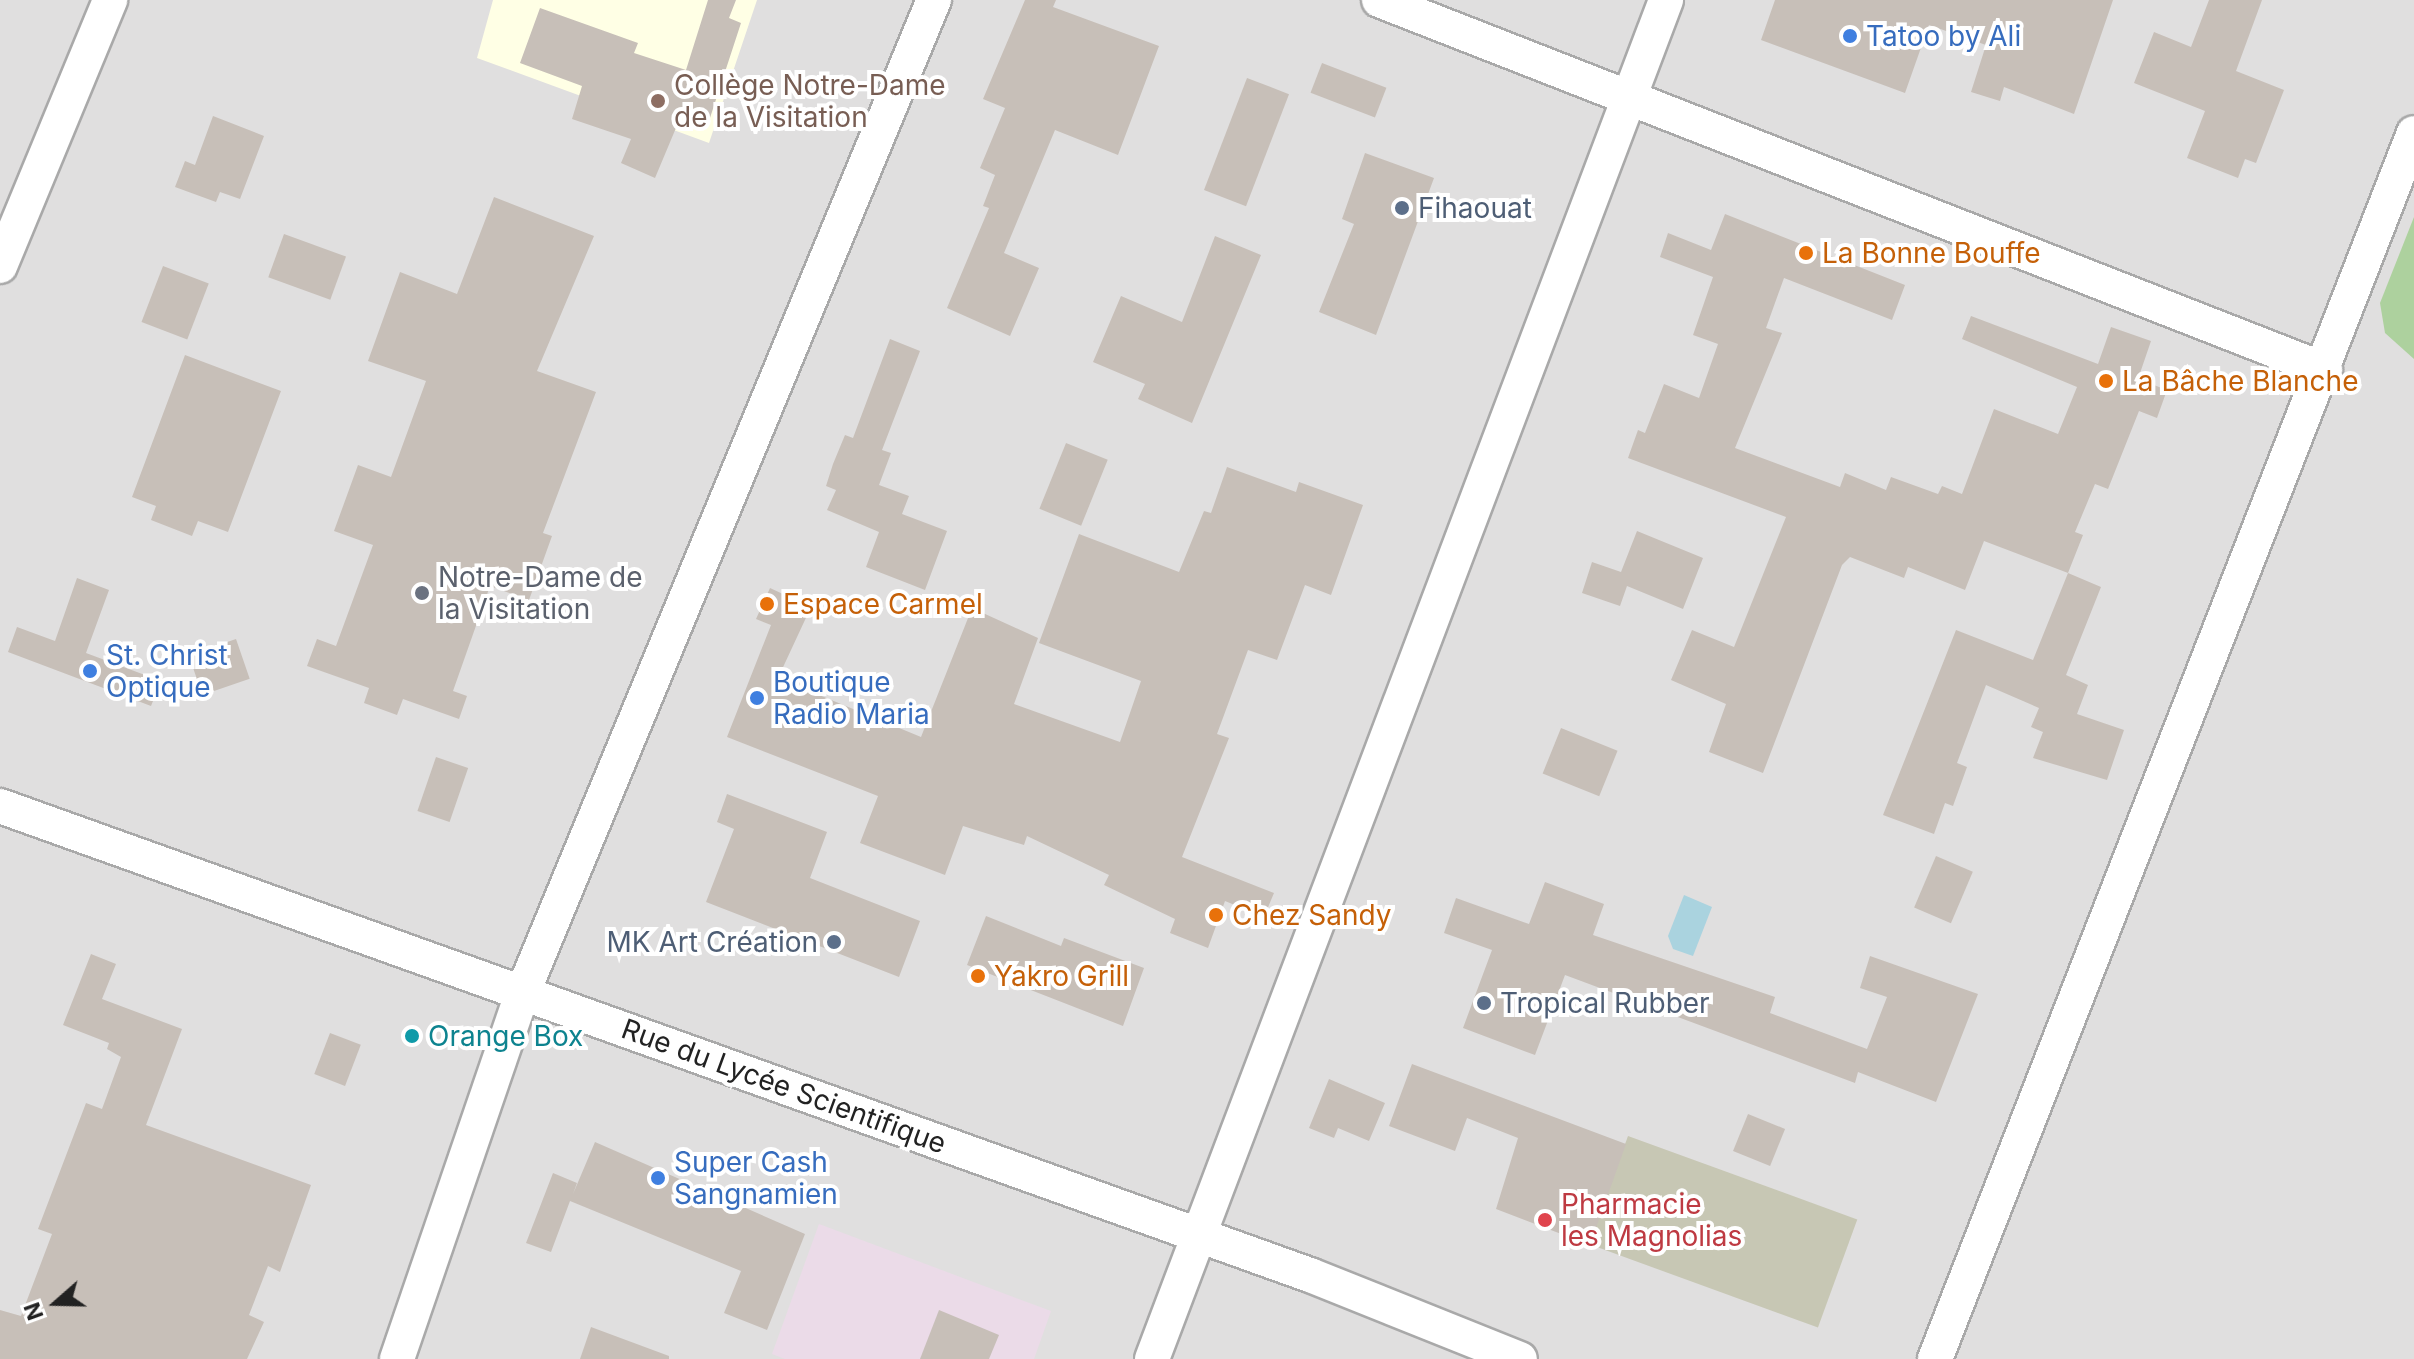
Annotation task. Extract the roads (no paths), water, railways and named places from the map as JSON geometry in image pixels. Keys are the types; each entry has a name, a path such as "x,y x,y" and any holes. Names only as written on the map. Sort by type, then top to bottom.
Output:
{"street":[{"path":"0,266 110,0"},
{"path":"397,1359 523,992 934,0"},
{"path":"1379,0 1627,101 2325,370"},
{"path":"1152,1359 1666,0"},
{"path":"1935,1359 2325,370 2414,133"},
{"name":"Rue du Lycée Scientifique","path":"0,806 1199,1236 1520,1359"}],"water":[{"path":"1684,895 1712,907 1693,956 1673,949 1668,936"}],"place":[{"name":"Tatoo by Ali","path":"1850,36"},
{"name":"Collège Notre-Dame de la Visitation","path":"658,101"},
{"name":"Fihaouat","path":"1402,208"},
{"name":"La Bonne Bouffe","path":"1806,253"},
{"name":"La Bâche Blanche","path":"2106,381"},
{"name":"Notre-Dame de la Visitation","path":"422,593"},
{"name":"Espace Carmel","path":"767,604"},
{"name":"St. Christ Optique","path":"90,671"},
{"name":"Boutique Radio Maria","path":"757,698"},
{"name":"Chez Sandy","path":"1216,915"},
{"name":"MK Art Création","path":"834,942"},
{"name":"Yakro Grill","path":"978,976"},
{"name":"Tropical Rubber","path":"1484,1003"},
{"name":"Orange Box","path":"412,1036"},
{"name":"Super Cash Sangnamien","path":"658,1178"},
{"name":"Pharmacie les Magnolias","path":"1545,1220"}]}
